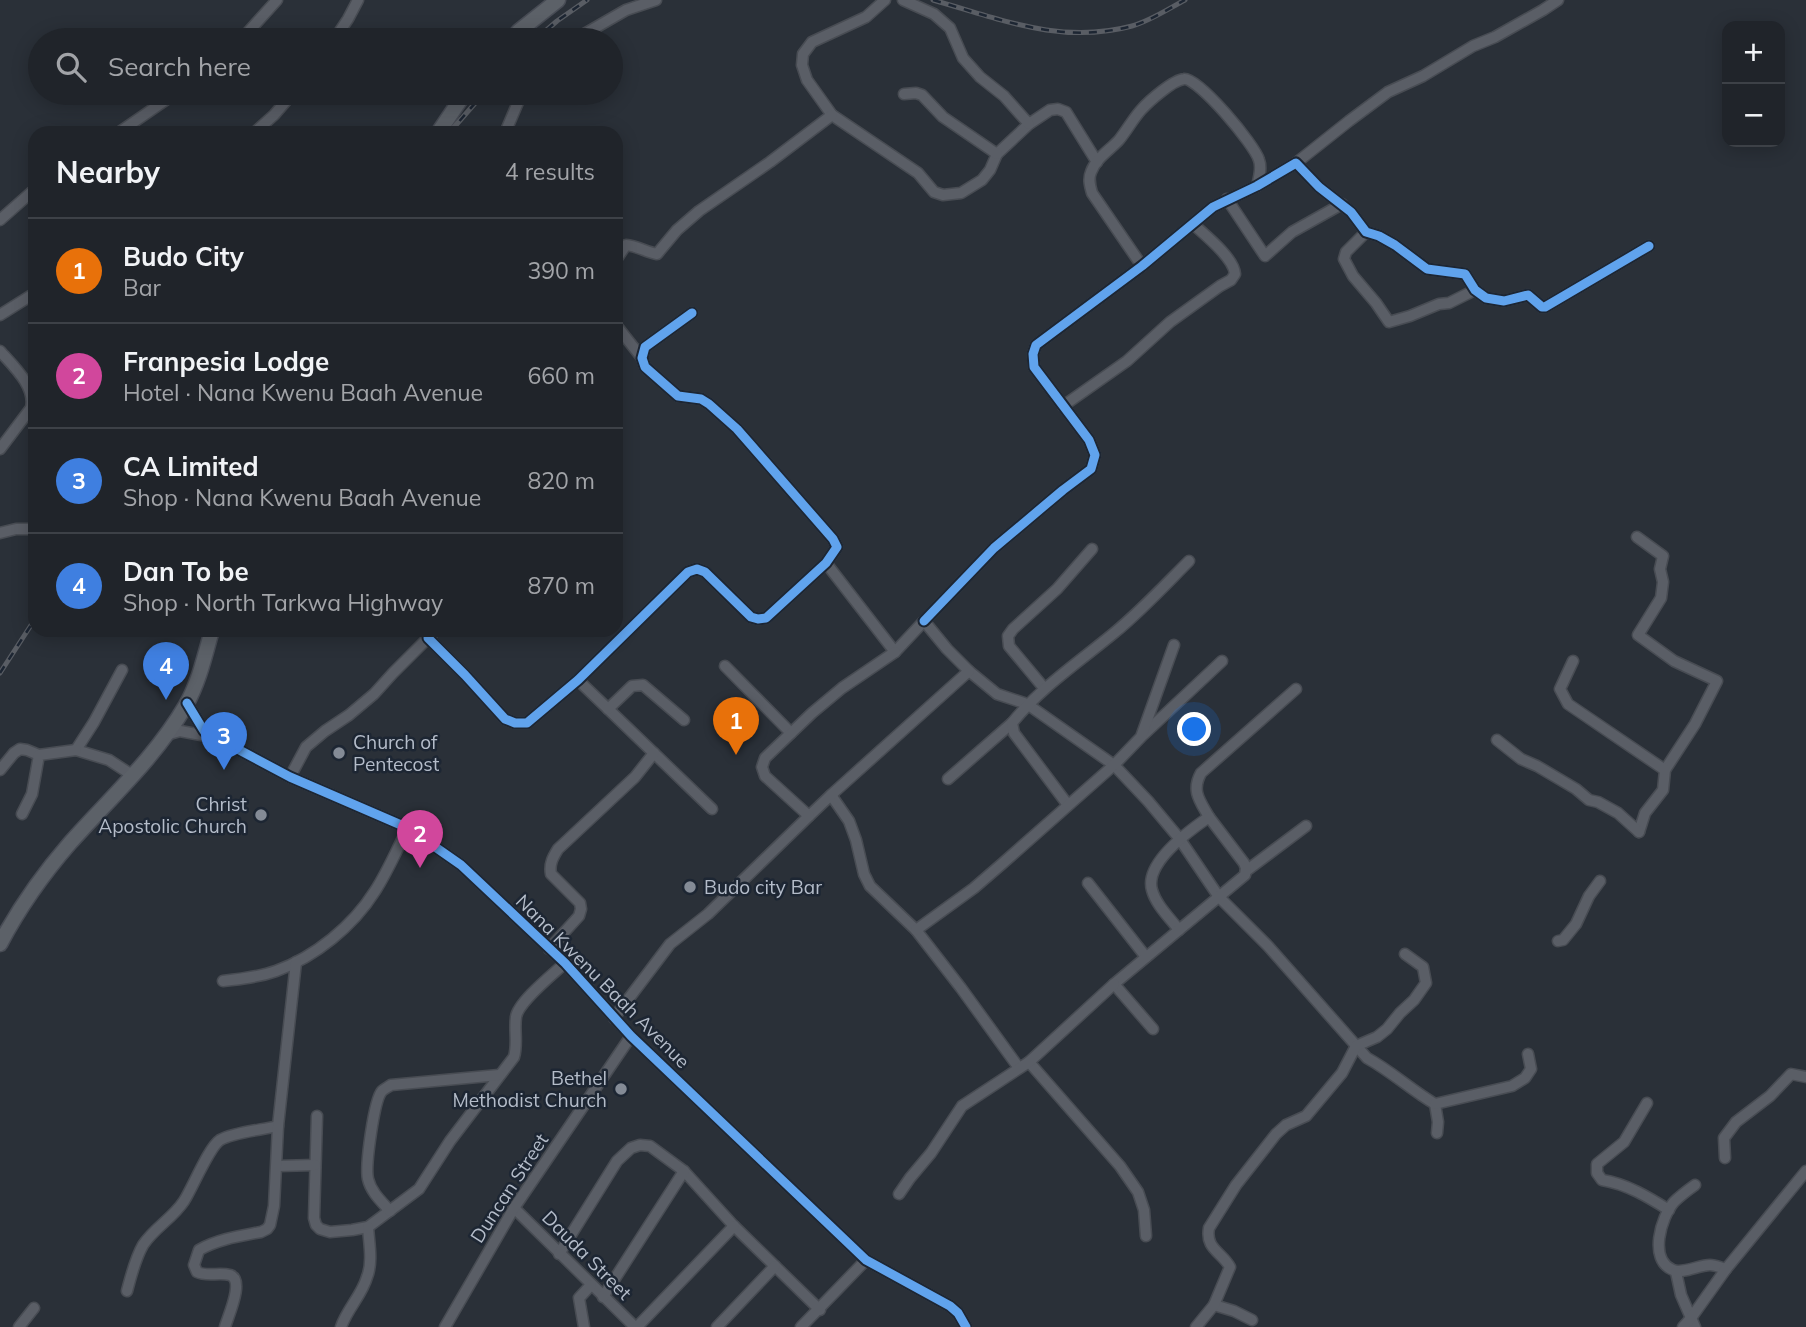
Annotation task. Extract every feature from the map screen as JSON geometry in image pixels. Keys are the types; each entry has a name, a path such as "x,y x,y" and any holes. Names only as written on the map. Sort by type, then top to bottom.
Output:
{"main road":[{"path":"523,28 558,0"},
{"path":"443,126 458,105"},
{"path":"0,944 41,877 154,752 166,735 187,703 202,667 210,637"}],"street":[{"path":"252,28 277,0"},
{"path":"342,28 358,0"},
{"path":"595,28 626,10 656,0"},
{"path":"885,0 866,17 812,42 803,54 802,65 807,80 832,115 918,173 933,192 943,195 961,193 982,180 997,155 1028,124 1049,110 1058,109 1066,113 1097,162"},
{"path":"903,0 934,14 950,27 962,58 1004,96 1028,124"},
{"path":"809,816 765,776 762,767 765,758 842,688 895,652 994,548 1091,469 1095,455 1089,440 1034,367 1033,354 1036,345 1213,207 1296,163 1388,93 1473,46 1495,37 1558,0"},
{"path":"1142,265 1092,193 1090,173 1142,109 1174,82 1191,79 1224,112 1259,159 1257,186"},
{"path":"904,94 922,95 943,117 997,155"},
{"path":"128,126 159,105"},
{"path":"262,126 283,105"},
{"path":"508,126 517,105"},
{"path":"623,250 626,245 636,246 647,253 657,254 677,230 699,211 832,115"},
{"path":"1296,163 1319,187 1351,212 1366,232 1395,245 1427,269 1465,274 1475,290 1486,299 1504,301 1528,295 1545,307 1649,246"},
{"path":"0,220 28,195"},
{"path":"1227,199 1265,256 1292,232 1342,204"},
{"path":"1063,406 1127,361 1170,323 1231,280 1235,268 1193,224"},
{"path":"1366,232 1346,252 1344,259 1353,276 1388,322 1449,303 1475,290"},
{"path":"0,315 28,297"},
{"path":"642,358 645,347 692,313"},
{"path":"623,334 642,358 645,367 678,396 701,399 737,429 833,539 837,547 826,563 766,618 758,620 751,617 705,572 697,569 688,572 623,636"},
{"path":"0,351 28,387"},
{"path":"0,449 28,411"},
{"path":"0,533 28,529"},
{"path":"1497,740 1521,759 1576,789 1589,800 1618,813 1639,832 1645,813 1663,790 1665,770 1696,724 1717,681 1674,661 1638,635 1661,598 1663,582 1660,569 1663,556 1637,537"},
{"path":"1044,688 1009,646 1008,636 1057,589 1092,549"},
{"path":"948,779 1012,723 1044,688 1115,632 1189,561"},
{"path":"826,563 895,652"},
{"path":"924,621 947,649 997,694 1027,705 1114,765 1178,838 1219,897 1268,946 1367,1058 1435,1104 1437,1133"},
{"path":"290,777 306,747 374,694 429,637"},
{"path":"434,637 505,719 527,723 578,680 622,637"},
{"path":"1141,737 1174,645"},
{"path":"1573,661 1560,689 1568,704 1665,770"},
{"path":"916,930 974,888 1114,765 1222,662"},
{"path":"725,666 791,733"},
{"path":"76,750 122,670"},
{"path":"614,1018 670,944 708,914 831,794 969,671"},
{"path":"578,680 712,809"},
{"path":"608,709 632,686 643,685 684,720"},
{"path":"1246,872 1244,863 1209,817 1197,795 1196,782 1201,772 1296,689"},
{"name":"Nana Kwenu Baah Avenue","path":"187,703 204,731 290,777 408,828 461,865 565,963 631,1036 866,1261 950,1306 966,1327"},
{"path":"1012,723 1014,733 1068,805"},
{"name":"Nana Kwenu Baah Avenue","path":"166,735 180,731 215,737"},
{"path":"0,770 20,749 39,755 76,750 109,760 132,775"},
{"path":"550,949 579,916 581,909 580,903 551,874 551,862 558,849 635,777 654,752"},
{"path":"22,814 32,794 39,755"},
{"path":"831,794 849,821 870,886 916,930 1024,1065 1120,1166 1138,1192 1146,1236"},
{"path":"1179,930 1156,900 1150,887 1157,866 1178,838 1209,817"},
{"path":"900,1194 962,1106 1024,1065 1246,872 1306,826"},
{"path":"223,982 275,971 296,962 339,932 375,891 408,828"},
{"path":"1558,941 1563,940 1576,924 1589,896 1600,881"},
{"path":"1088,883 1146,957"},
{"path":"1196,1327 1213,1305 1230,1267 1209,1243 1209,1228 1236,1185 1276,1134 1286,1125 1306,1116 1342,1073 1356,1046 1377,1037 1414,1000 1426,983 1423,967 1405,954"},
{"path":"225,1327 237,1283 235,1278 203,1275 197,1272 194,1265 199,1250 219,1241 267,1230 270,1225 278,1166 278,1126 296,962"},
{"path":"317,1116 316,1225 330,1232 368,1227 419,1189 450,1141 514,1057 517,1047 518,1009 565,963"},
{"path":"1114,984 1153,1029"},
{"name":"Duncan Street","path":"444,1327 514,1208 631,1036"},
{"path":"1435,1104 1512,1086 1525,1078 1531,1069 1528,1054"},
{"path":"1725,1158 1724,1138 1736,1122 1770,1096 1791,1073 1806,1077"},
{"path":"390,1211 371,1188 366,1167 376,1103 381,1092 391,1085 499,1075"},
{"path":"1647,1103 1624,1142 1597,1164 1597,1173 1602,1180 1639,1192 1669,1210"},
{"path":"127,1291 142,1247 150,1235 178,1210 213,1146 222,1139 278,1126"},
{"path":"559,1254 617,1161 631,1147 650,1146 684,1171 734,1226 820,1310"},
{"path":"278,1166 315,1165"},
{"path":"603,1297 684,1171"},
{"path":"1689,1324 1726,1269 1801,1187 1806,1171"},
{"path":"1695,1185 1674,1203 1665,1218 1658,1248 1661,1258 1667,1267 1676,1272 1712,1265 1726,1269"},
{"name":"Dauda Street","path":"514,1208 636,1327"},
{"path":"636,1327 734,1226"},
{"path":"341,1327 367,1280 370,1263 368,1227"},
{"path":"801,1327 866,1261"},
{"path":"717,1327 775,1266"},
{"path":"1676,1272 1689,1324"},
{"path":"584,1327 579,1298 591,1285"},
{"path":"1213,1305 1252,1320"},
{"path":"19,1327 34,1308"}],"railway":[{"path":"549,28 587,0"},
{"path":"933,0 1007,22 1080,33 1132,26 1185,0"},
{"path":"455,126 474,105"},
{"path":"0,673 28,630"}],"cycle path":[{"path":"924,621 994,548 1091,469 1095,455 1089,440 1034,367 1033,354 1036,345 1142,266 1213,207 1296,163 1319,187 1351,212 1366,232 1395,245 1427,269 1465,274 1475,290 1486,298 1504,301 1528,295 1545,307 1649,246"},
{"path":"623,636 688,572 697,569 705,572 751,617 766,618 826,563 837,547 833,539 737,429 701,399 678,396 645,367 642,358 645,347 692,313"},
{"path":"428,638 505,719 515,723 527,723 578,680 622,637"},
{"path":"187,703 204,731 290,777 408,828 461,865 565,963 631,1036 866,1260 950,1306 958,1313 966,1327"}],"place":[{"name":"Dan To be","path":"166,700"},
{"name":"Church of Pentecost","path":"339,753"},
{"name":"Budo City","path":"736,755"},
{"name":"CA Limited","path":"224,770"},
{"name":"Christ Apostolic Church","path":"261,815"},
{"name":"Franpesia Lodge","path":"420,868"},
{"name":"Budo city Bar","path":"690,887"},
{"name":"Bethel Methodist Church","path":"621,1089"}]}
